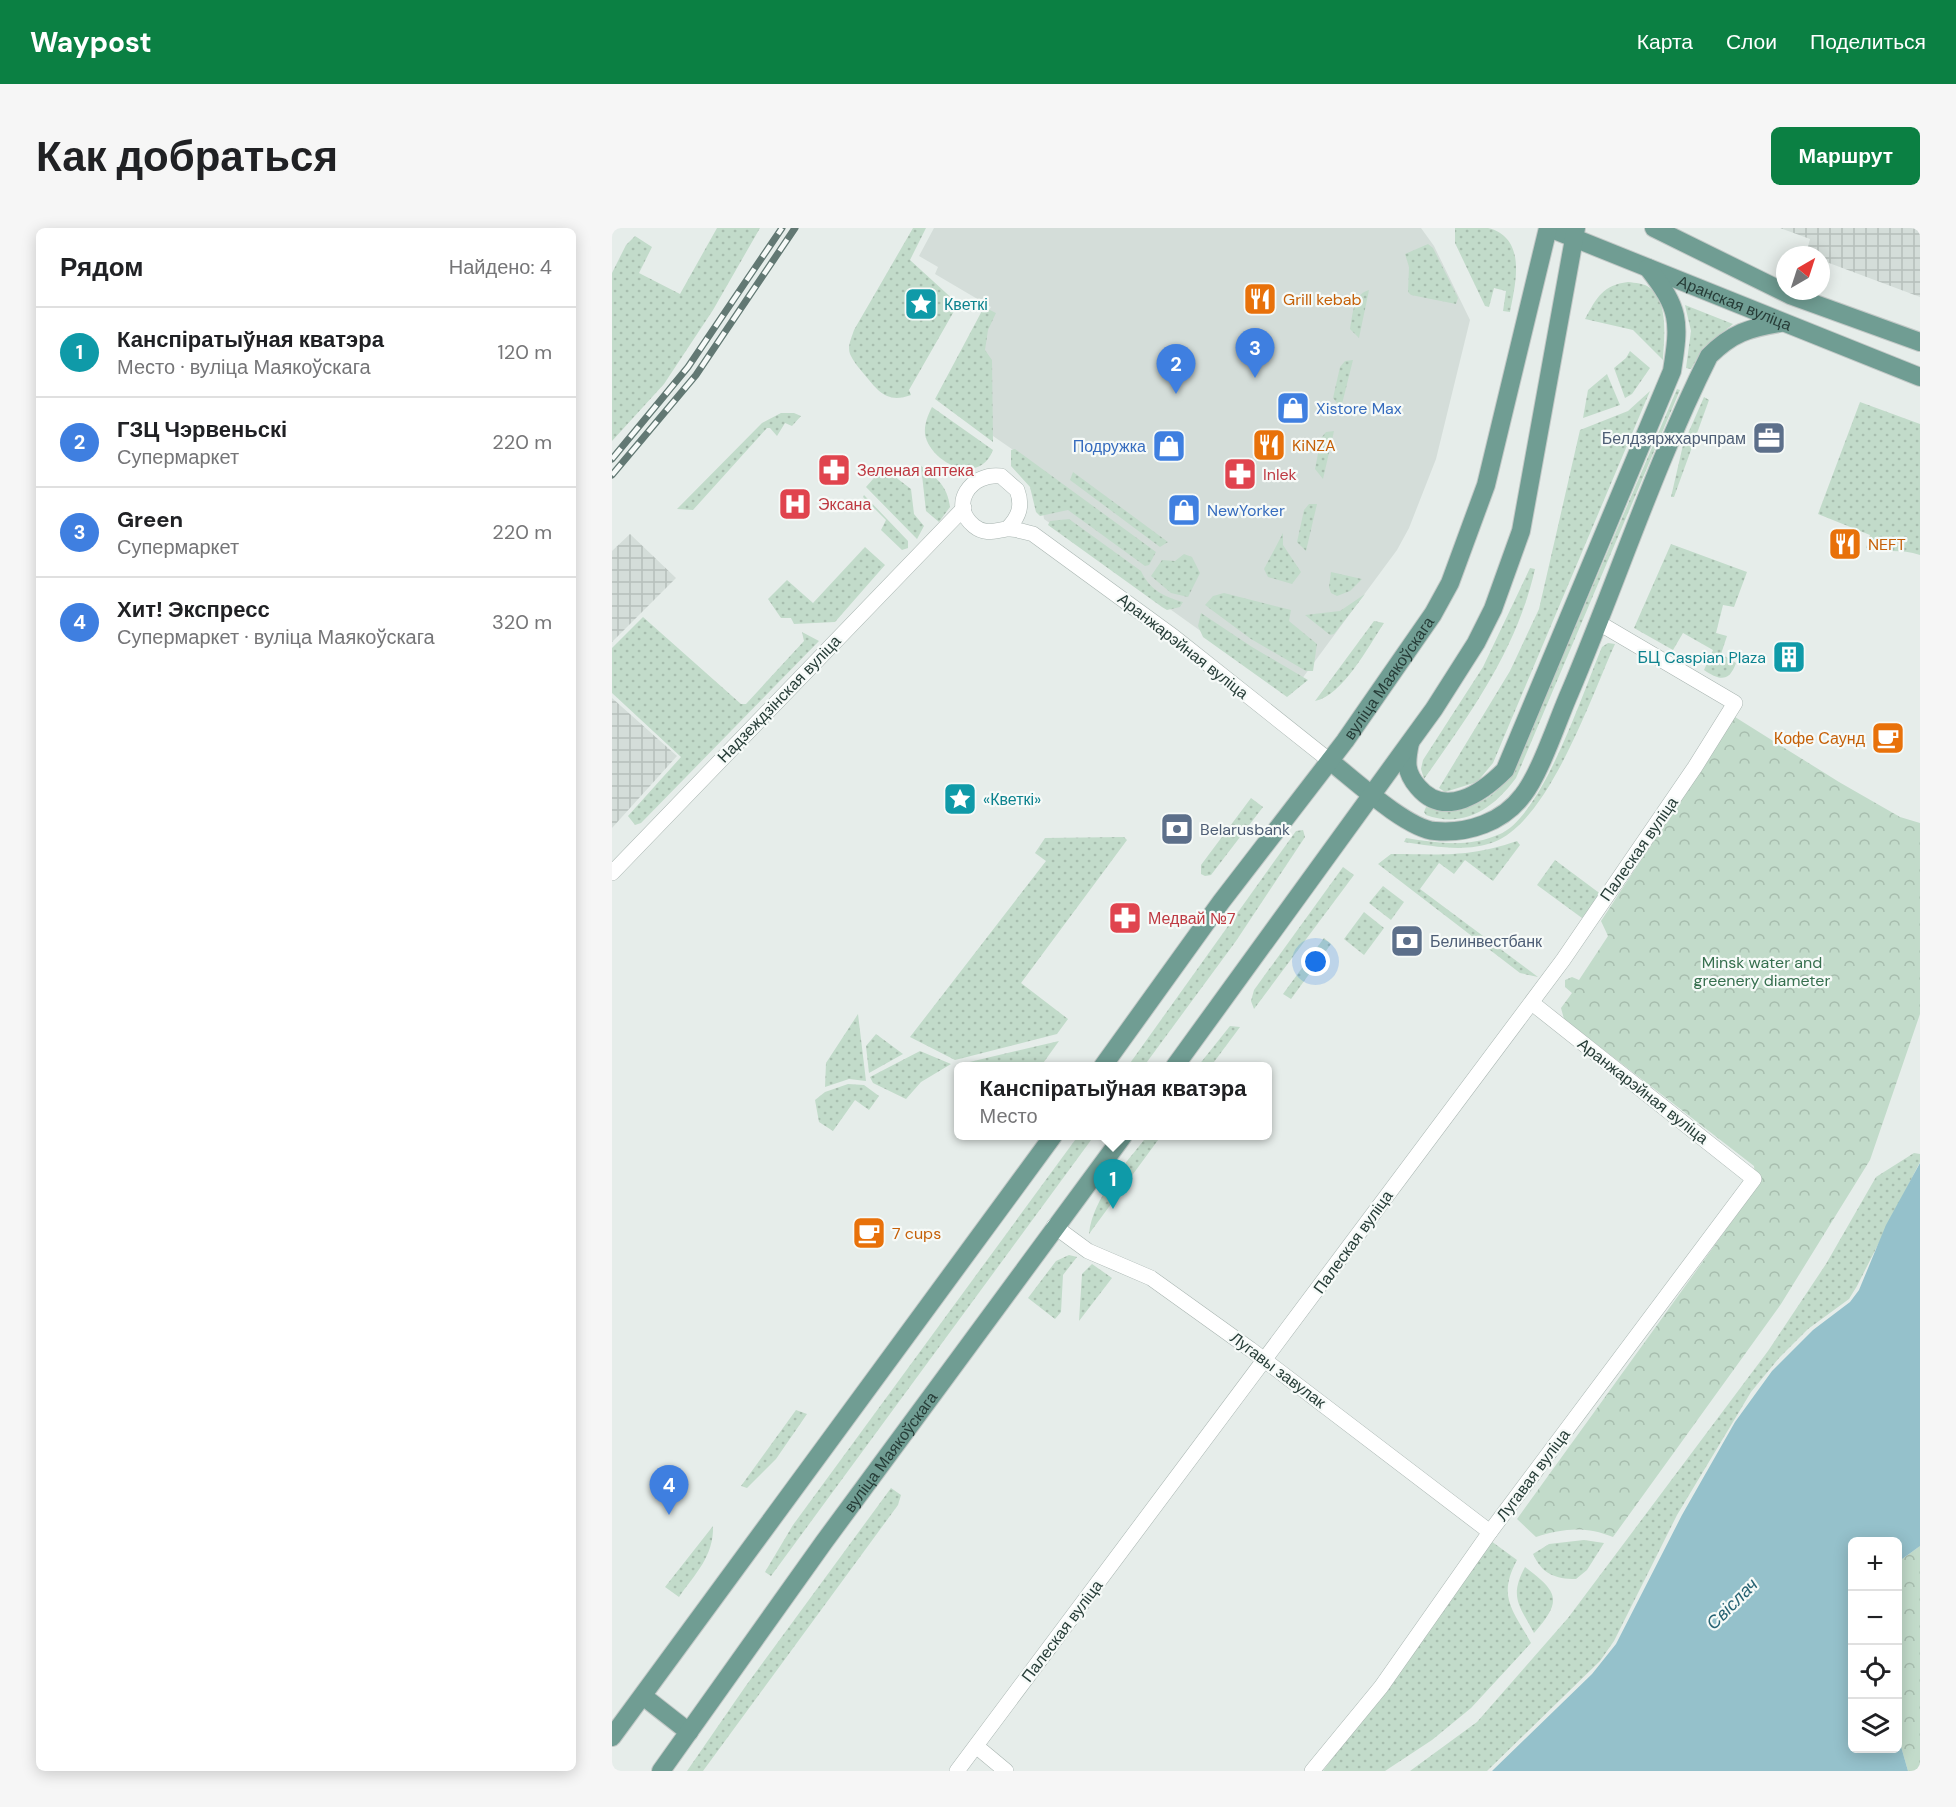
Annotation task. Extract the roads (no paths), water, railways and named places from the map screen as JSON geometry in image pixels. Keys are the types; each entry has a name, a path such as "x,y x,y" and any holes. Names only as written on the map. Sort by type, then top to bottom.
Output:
{"main road":[{"name":"Аранская вуліца","path":"1548,228 1575,233 1648,268 1780,323 1920,377"},
{"name":"вуліца Маякоўскага","path":"1106,1062 1221,902 1330,761 1433,614 1454,574 1486,484 1548,228"},
{"name":"Аранская вуліца","path":"1654,228 1790,295 1920,342"},
{"path":"1685,228 1724,264"},
{"path":"1178,1062 1410,741 1476,643 1493,609 1521,531 1575,233"},
{"path":"1410,741 1407,761 1410,777 1423,793 1446,803 1458,802 1487,789 1505,770 1672,371 1678,334 1675,313 1669,295 1648,268"},
{"path":"1330,761 1405,819 1432,831 1457,832 1498,819 1524,795 1599,623 1639,518 1709,356 1722,343 1746,329 1780,323"},
{"path":"612,1737 1050,1140"},
{"name":"вуліца Маякоўскага","path":"660,1771 824,1542 1120,1140"},
{"path":"643,1696 689,1732"}],"street":[{"name":"Аранжарэйная вуліца","path":"964,508 964,498 969,486 980,477 991,475 1011,482 1021,500 1020,510 1033,534"},
{"path":"964,508 974,526"},
{"name":"Надзеждзінская вуліца","path":"612,873 964,508"},
{"path":"1007,529 1016,521 1020,510"},
{"path":"947,525 974,526"},
{"name":"Аранжарэйная вуліца","path":"974,526 990,532 1007,529 1033,534 1174,637 1330,761"},
{"name":"Палеская вуліца","path":"957,1771 1266,1361 1532,1002 1689,777 1735,702 1599,623"},
{"name":"Аранжарэйная вуліца","path":"1532,1002 1754,1179"},
{"name":"Лугавая вуліца","path":"1312,1771 1381,1687 1490,1532 1754,1179"},
{"name":"Лугавы завулак","path":"1054,1227 1088,1251 1151,1278 1266,1361 1490,1532"},
{"path":"976,1746 1006,1771"}],"water":[{"name":"Свіслач","path":"1920,1163 1920,1546 1902,1559 1902,1537 1848,1537 1848,1753 1902,1753 1902,1750 1908,1771 1492,1771 1592,1674 1616,1644 1682,1515 1735,1422 1772,1371 1813,1330 1850,1302 1859,1290 1886,1225"}],"railway":[{"path":"612,459 688,367 782,228"},
{"path":"612,475 696,375 795,228"}],"place":[{"name":"Grill kebab","path":"1260,299"},
{"name":"Кветкі","path":"921,304"},
{"name":"Green","path":"1255,378"},
{"name":"ГЗЦ Чэрвеньскі","path":"1176,394"},
{"name":"Xistore Max","path":"1293,408"},
{"name":"Белдзяржхарчпрам","path":"1769,438"},
{"name":"KiNZA","path":"1269,445"},
{"name":"Подружка","path":"1169,446"},
{"name":"Зеленая аптека","path":"834,470"},
{"name":"Inlek","path":"1240,474"},
{"name":"Эксана","path":"795,504"},
{"name":"NewYorker","path":"1184,510"},
{"name":"NEFT","path":"1845,544"},
{"name":"БЦ Caspian Plaza","path":"1789,657"},
{"name":"Кофе Саунд","path":"1888,738"},
{"name":"«Кветкі»","path":"960,799"},
{"name":"Belarusbank","path":"1177,829"},
{"name":"Медвай №7","path":"1125,918"},
{"name":"Белинвестбанк","path":"1407,941"},
{"name":"Канспіратыўная кватэра","path":"1113,1209"},
{"name":"7 cups","path":"869,1233"},
{"name":"Хит! Экспресс","path":"669,1515"}],"park label":[{"name":"Minsk water and greenery diameter","path":"1762,971"}]}
